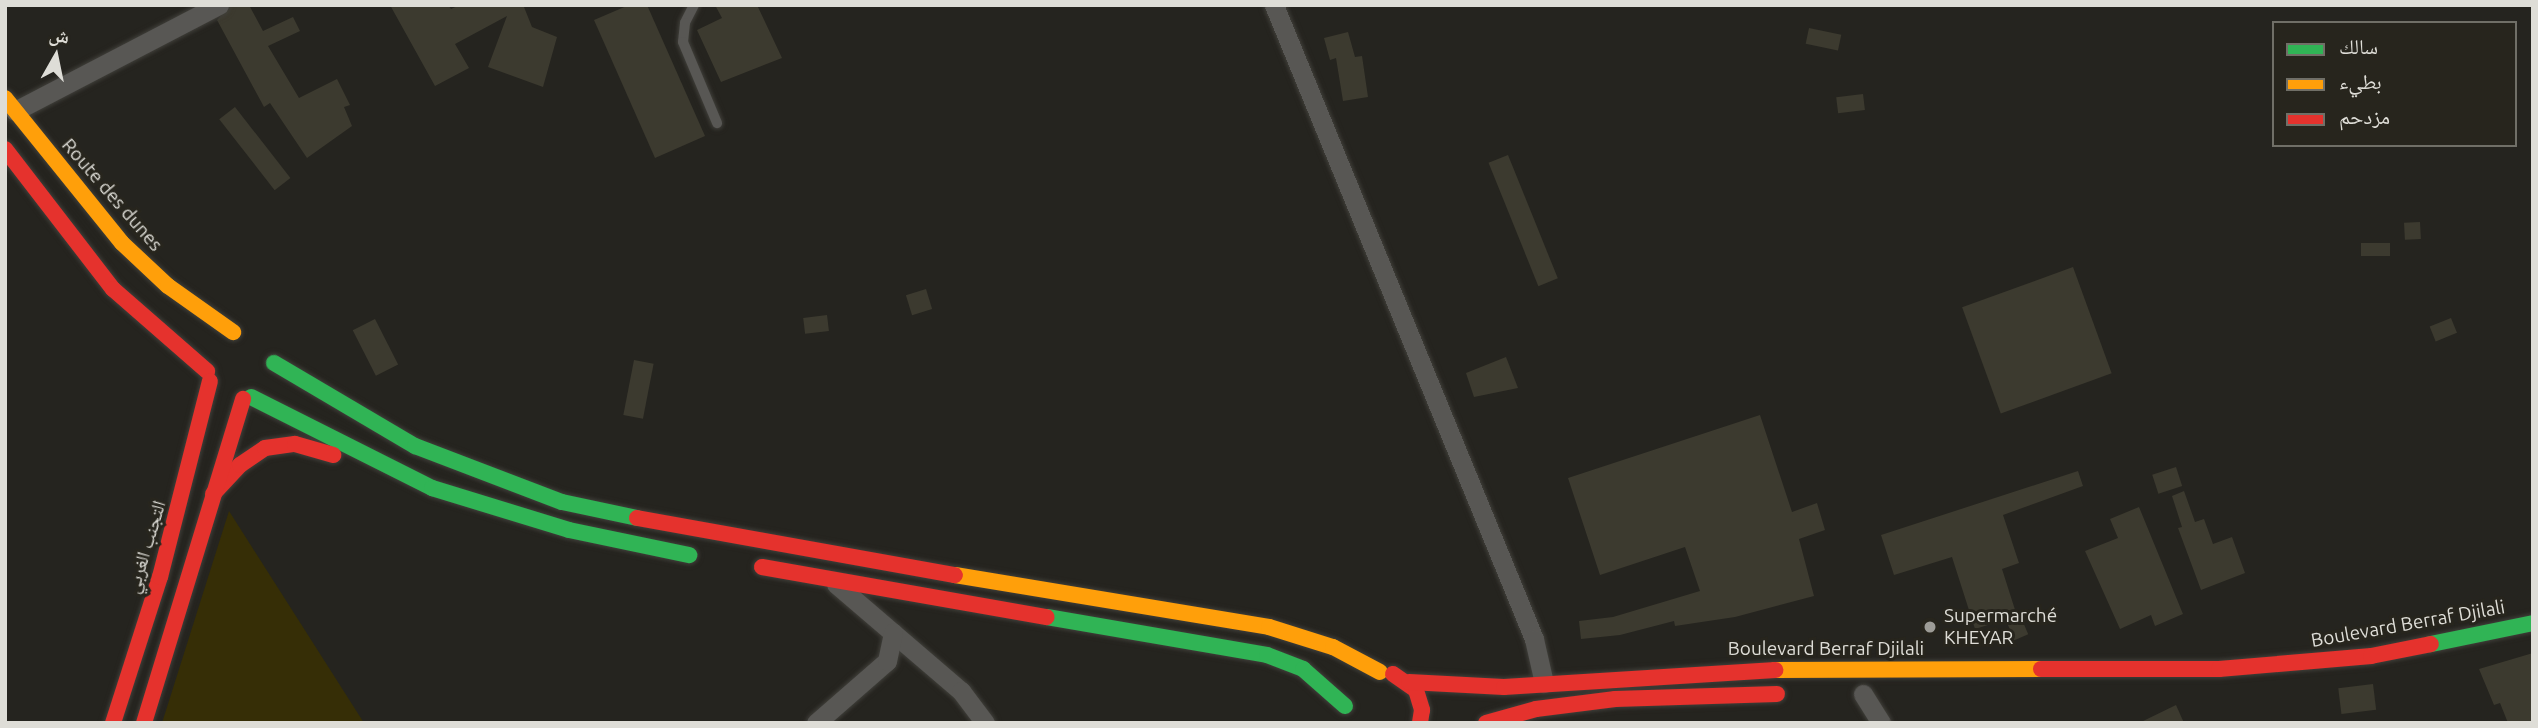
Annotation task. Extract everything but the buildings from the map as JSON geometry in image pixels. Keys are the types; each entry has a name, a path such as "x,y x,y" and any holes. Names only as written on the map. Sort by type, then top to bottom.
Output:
{"highway":[{"name":"Route des dunes","path":"10,105 136,257 240,332 212,346"},
{"path":"5,149 84,254 149,324 230,397 247,398 432,488 509,513 637,546 706,558"},
{"path":"149,324 188,381 199,437"},
{"path":"144,723 213,494 247,398 268,384 274,363 265,344"},
{"name":"التجنب الغربي","path":"113,723 199,437 212,346"},
{"name":"Boulevard Berraf Djilali","path":"274,363 415,446 562,502 713,535 1269,627 1333,648 1380,672 1409,682 1480,687 1718,670 2231,668 2371,656 2533,623"},
{"path":"213,494 251,455 280,444 295,444 330,454 451,508 523,532 577,544 637,546"},
{"path":"747,565 1267,655 1303,669 1345,706"},
{"path":"1347,723 1345,706 1357,683 1380,672"},
{"path":"1409,682 1421,699 1420,723"},
{"path":"1857,694 1890,693"},
{"path":"1486,723 1536,709 1615,699 1799,694"}],"street":[{"path":"10,105 219,5"},
{"path":"1274,5 1529,626 1544,683"},
{"path":"830,579 961,691 985,723"},
{"path":"816,723 887,661 893,633"},
{"path":"1857,694 1881,723"}],"lane":[{"path":"694,5 685,23 684,42 717,123"}],"shaded area":[{"path":"229,511 364,723 162,723"}],"traffic: fast":[{"path":"274,363 415,446 562,502 637,518"},
{"path":"251,397 432,488 569,530 689,555"},
{"path":"1047,617 1267,655 1303,669 1345,706"},
{"path":"2431,644 2533,623"}],"traffic: slow":[{"path":"5,98 122,243 168,286 233,332"},
{"path":"955,575 1269,627 1333,647 1380,672"},
{"path":"1775,670 2041,669"}],"traffic: jam":[{"path":"5,149 113,289 207,371"},
{"path":"113,723 160,577 210,381"},
{"path":"144,723 243,399"},
{"path":"213,494 240,465 265,448 295,444 333,455"},
{"path":"637,518 955,575"},
{"path":"762,567 1047,617"},
{"path":"2041,669 2219,669 2371,656 2431,644"},
{"path":"1409,682 1504,687 1775,670"},
{"path":"1393,674 1416,690 1422,710 1420,723"},
{"path":"1486,723 1536,709 1615,699 1777,694"}],"place":[{"name":"Supermarché KHEYAR","path":"1930,627"}]}
